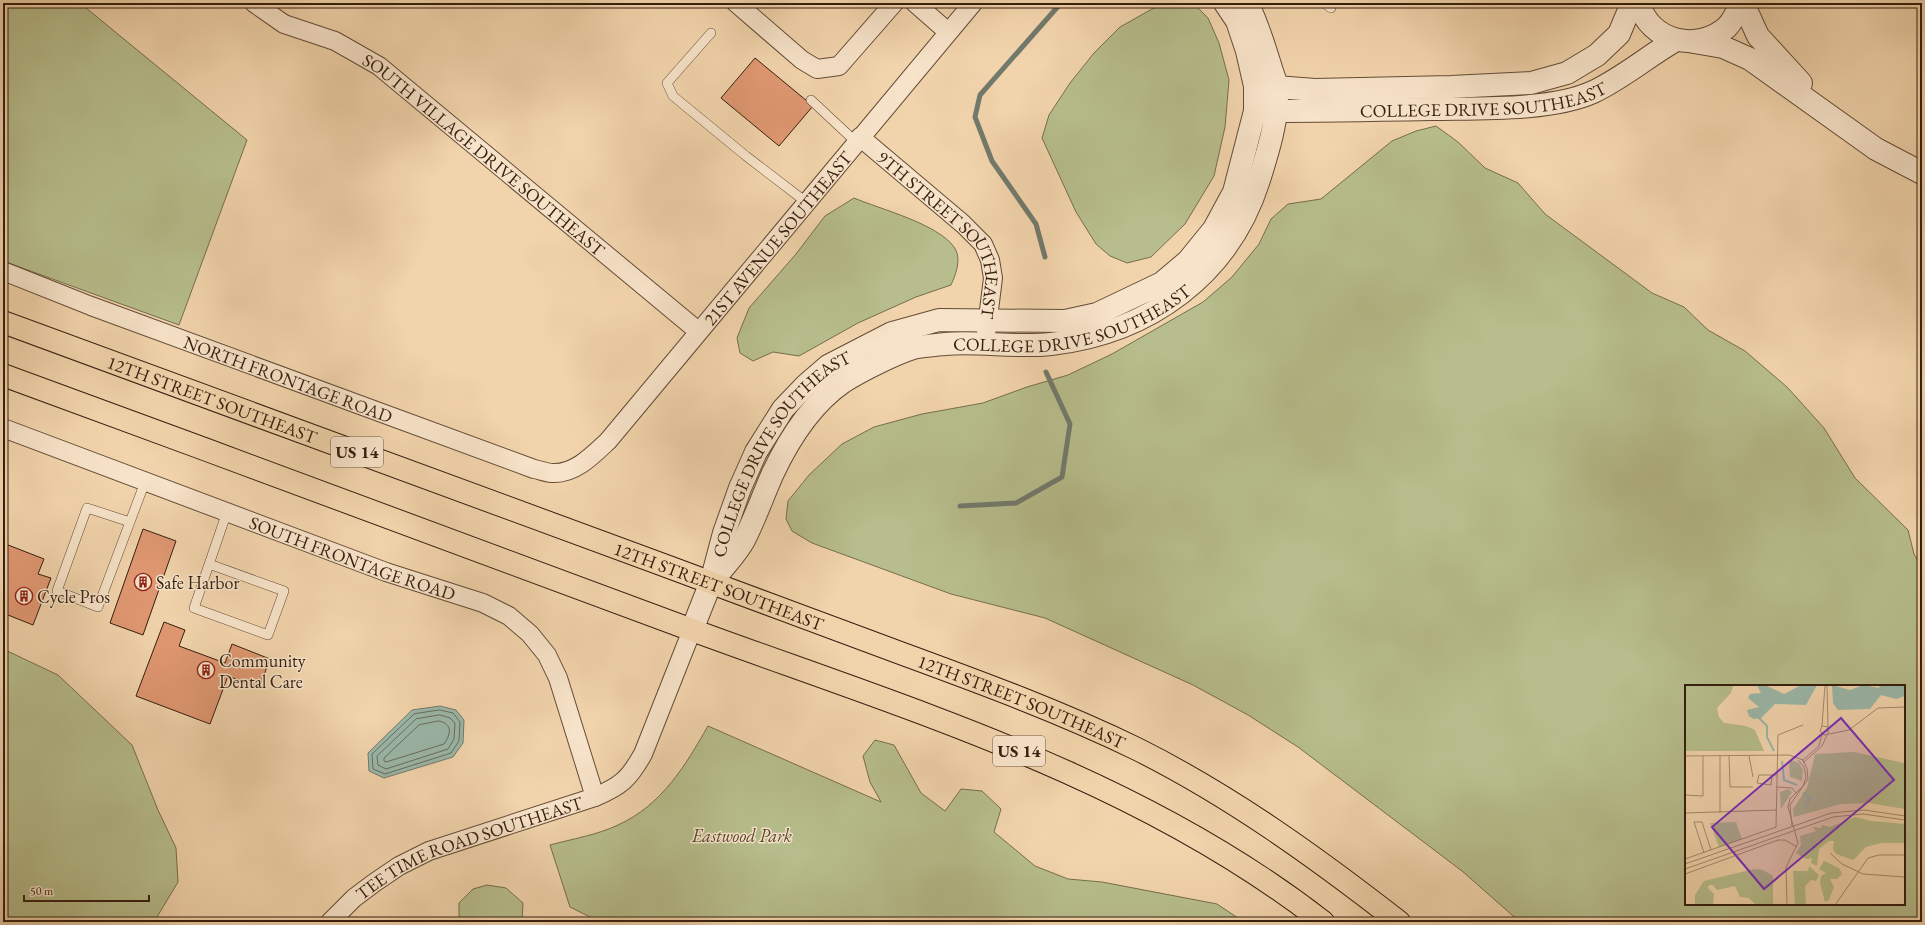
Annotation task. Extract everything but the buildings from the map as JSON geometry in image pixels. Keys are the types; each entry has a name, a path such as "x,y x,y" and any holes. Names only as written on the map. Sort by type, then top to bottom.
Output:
{"main road":[{"name":"12TH STREET SOUTHEAST","path":"3,322 711,582 1008,693 1138,750 1193,780 1254,817 1307,852 1399,922"},
{"name":"US 14","path":"3,375 692,630 964,728 1054,765 1131,802 1197,838 1256,874 1323,922"}],"street":[{"name":"SOUTH VILLAGE DRIVE SOUTHEAST","path":"254,3 284,24 335,40 379,66 698,332"},
{"path":"736,3 802,60 817,69 839,66 894,3"},
{"path":"915,3 948,32"},
{"name":"21ST AVENUE SOUTHEAST","path":"576,468 591,457 608,441 973,3"},
{"path":"1226,3 1239,29 1247,51 1255,86 1265,111"},
{"path":"1247,3 1262,38 1277,88 1265,111"},
{"name":"COLLEGE DRIVE SOUTHEAST","path":"1255,86 1323,90 1451,87 1531,83 1567,73 1597,55 1619,34 1632,3"},
{"path":"1639,3 1641,11 1650,24 1664,36 1723,47 1750,59 1876,149 1922,173"},
{"path":"1742,3 1758,36 1792,74 1876,149"},
{"name":"COLLEGE DRIVE SOUTHEAST","path":"1265,111 1483,108 1555,104 1593,92 1630,70 1654,52 1685,41 1713,37 1728,26 1742,3"},
{"name":"COLLEGE DRIVE SOUTHEAST","path":"711,582 724,533 740,488 756,452 783,409 806,385 828,366 892,332 939,320 1065,321 1097,314 1162,283 1188,261 1214,229 1234,192 1265,111"},
{"name":"COLLEGE DRIVE SOUTHEAST","path":"711,582 743,542 774,471 794,436 818,402 844,382 879,363 914,348 947,344 1050,344 1094,336 1128,325 1161,308 1189,286 1217,260 1238,230 1254,197 1272,132 1265,111"},
{"name":"9TH STREET SOUTHEAST","path":"858,140 963,224 983,244 990,260 993,278 989,320 984,344"},
{"name":"NORTH FRONTAGE ROAD","path":"3,271 91,306 534,469 554,473 576,468"},
{"name":"SOUTH FRONTAGE ROAD","path":"3,428 386,572 483,603 509,616 530,634 547,655 558,678 595,797"},
{"path":"692,630 711,582"},
{"name":"TEE TIME ROAD SOUTHEAST","path":"330,922 354,898 374,883 399,866 429,851 595,797 616,788 633,771 643,754 692,630"}],"lane":[{"path":"712,33 667,84 673,96 746,156 806,202"},
{"path":"811,100 858,140"},
{"path":"130,522 87,508 57,591 98,607 130,522 145,482"},
{"path":"209,564 284,591 268,635 194,608 209,564 227,512"}],"green space":[{"path":"3,3 80,3 247,140 179,325 3,261"},
{"path":"1168,3 1193,3 1208,18 1219,43 1229,80 1225,127 1214,176 1185,224 1151,257 1127,263 1110,256 1096,244 1076,212 1042,138 1049,115 1070,83 1094,53 1120,27 1152,9"},
{"path":"1436,126 1458,142 1485,168 1518,183 1545,214 1652,293 1684,307 1708,330 1745,351 1787,387 1824,428 1855,478 1908,530 1914,554 1922,568 1922,922 1520,922 1462,871 1298,747 1248,715 1193,685 1045,618 951,594 812,543 792,531 786,519 788,501 809,475 842,444 874,427 922,414 983,403 1027,387 1068,375 1112,354 1203,302 1232,277 1259,244 1271,219 1288,204 1321,199 1392,141 1416,131"},
{"path":"854,198 922,224 946,239 954,247 958,256 956,271 951,285 916,297 858,323 799,356 773,352 753,361 740,353 737,338 749,308 796,254 825,216"},
{"path":"3,649 58,675 132,745 158,810 176,848 178,882 154,922 3,922"},
{"name":"Eastwood Park","path":"708,726 881,802 870,782 863,756 875,740 894,745 921,793 945,811 961,789 982,791 1001,809 994,832 1035,866 1068,879 1102,882 1217,904 1244,922 600,922 570,907 550,845 593,834 618,825 634,817 647,807 671,783 681,770"},
{"path":"487,885 506,888 523,903 522,922 459,922 459,903 473,889"}],"water":[{"path":"440,706 456,710 464,720 463,743 453,757 384,778 369,771 368,753 412,710"}],"waterway":[{"path":"1045,257 1036,224 992,161 975,117 980,95 1061,3"},
{"path":"960,506 1016,503 1062,477 1070,424 1046,372"}],"place":[{"name":"Safe Harbor","path":"143,582"},
{"name":"Cycle Pros","path":"24,596"},
{"name":"Community Dental Care","path":"206,670"}]}
